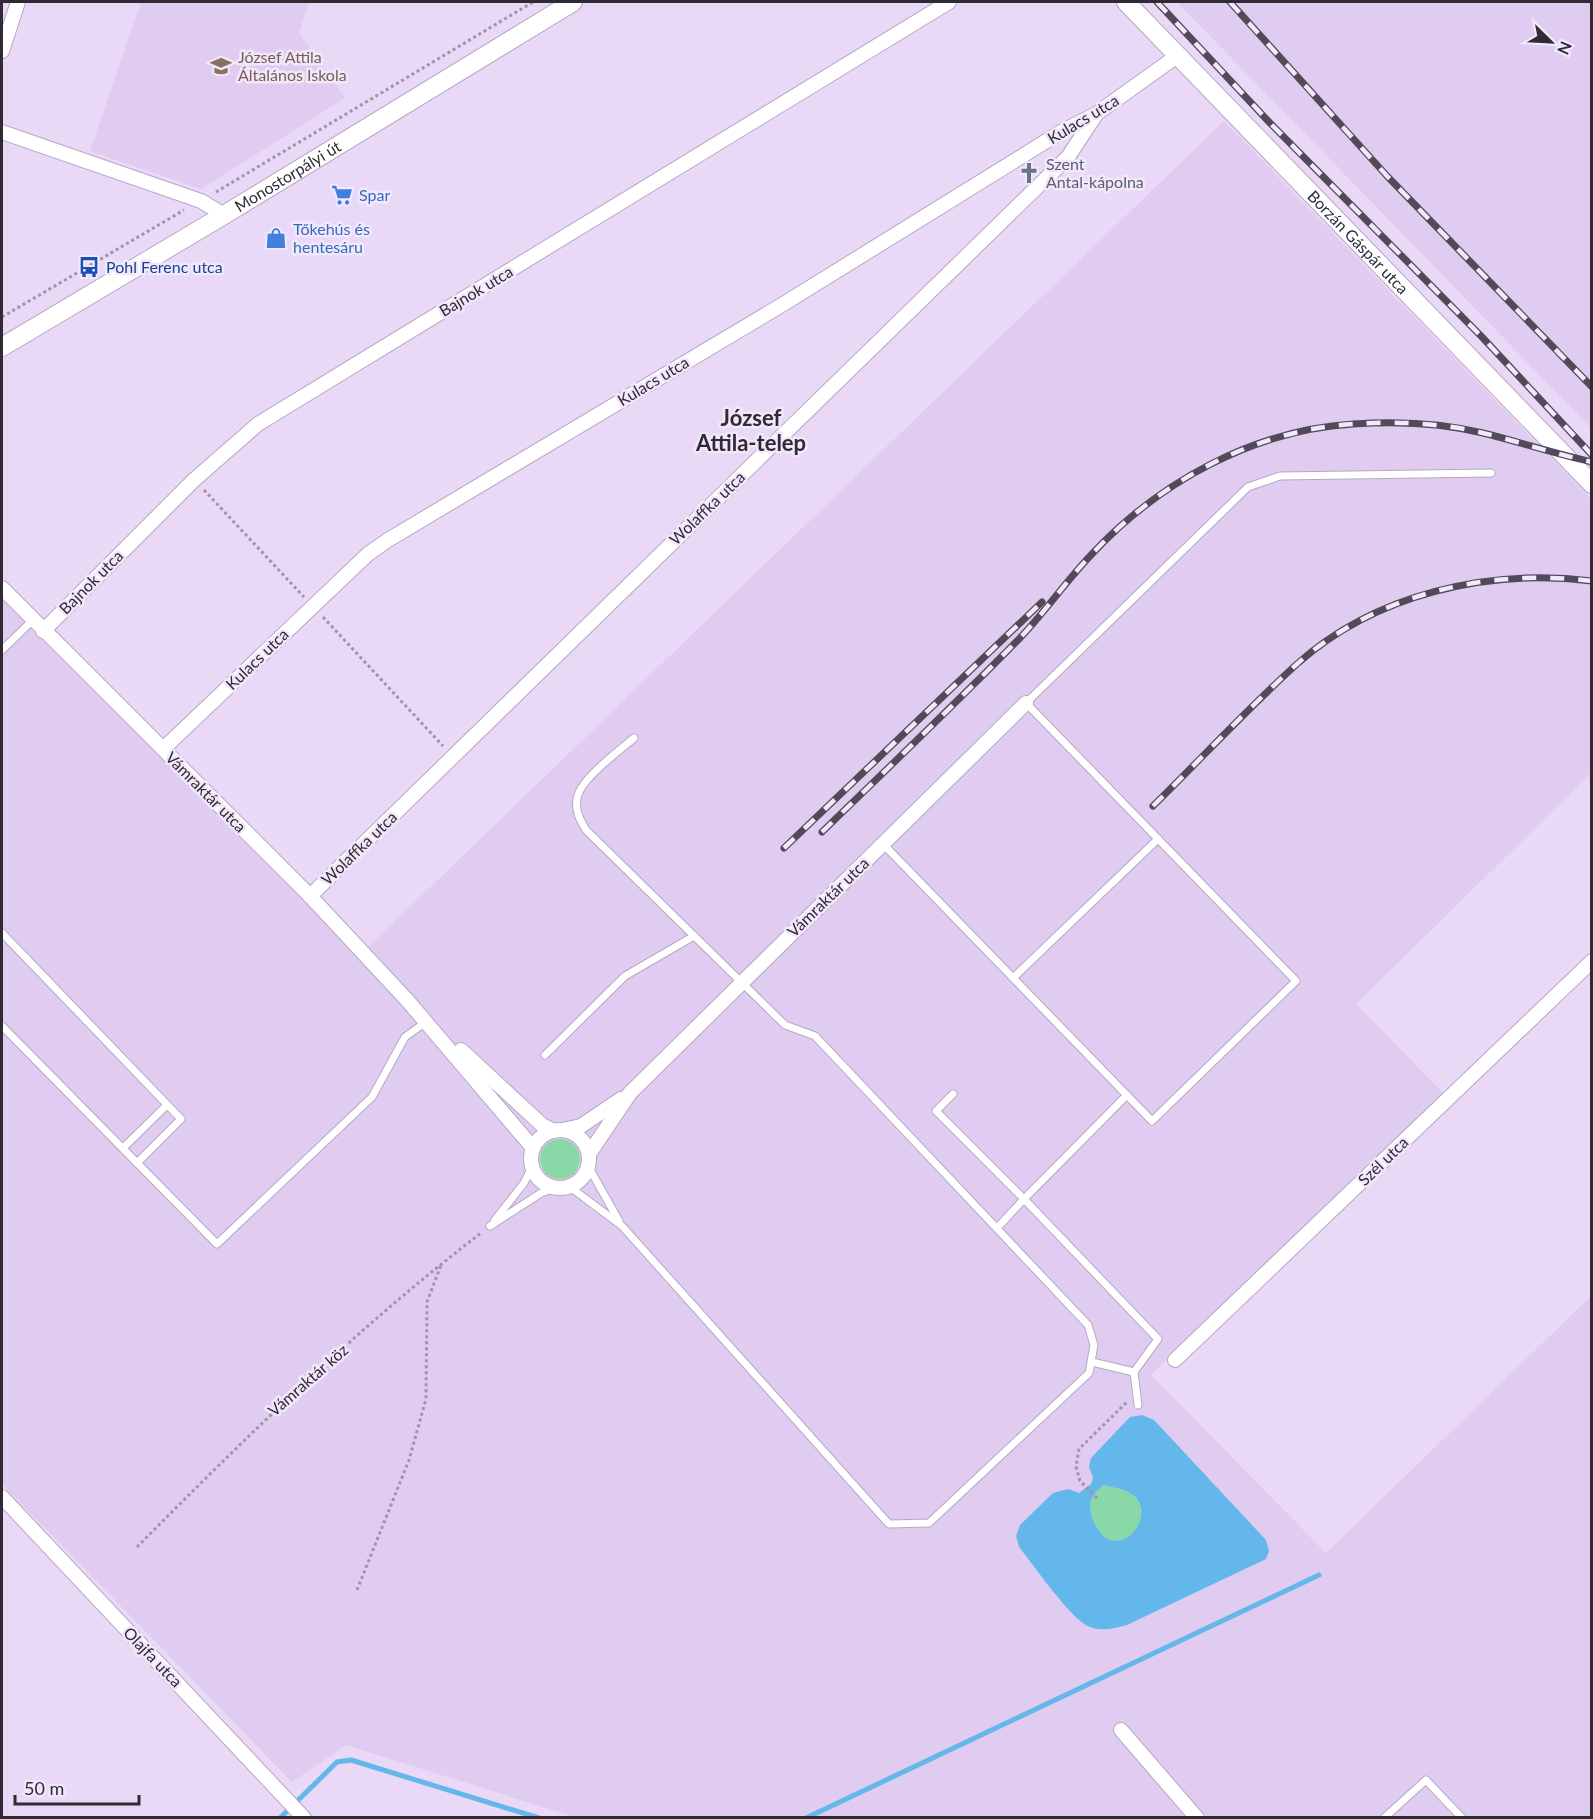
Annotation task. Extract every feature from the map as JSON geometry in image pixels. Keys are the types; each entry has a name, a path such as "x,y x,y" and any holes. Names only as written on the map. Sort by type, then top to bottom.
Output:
{"street":[{"path":"2,51 18,2"},
{"name":"Monostorpályi út","path":"2,347 224,215 573,2"},
{"name":"Bajnok utca","path":"43,631 194,480 258,423 949,2"},
{"name":"Borzán Gáspár utca","path":"1126,2 1592,484"},
{"name":"Kulacs utca","path":"163,749 368,554 388,540 784,303 1061,132 1096,114 1177,56"},
{"name":"Wolaffka utca","path":"310,896 1068,157 1096,114"},
{"path":"2,132 201,201 224,215"},
{"name":"Vámraktár utca","path":"2,588 310,896 426,1022 533,1148"},
{"name":"Vámraktár utca","path":"406,1000 542,1125 559,1130 581,1126 630,1093 1026,703"},
{"name":"Szél utca","path":"1174,1360 1592,961"},
{"name":"Vámraktár utca","path":"588,1160 630,1093"},
{"path":"559,1130 575,1134 584,1143 588,1160 585,1175 570,1187 555,1188 542,1182 532,1167 533,1148 538,1140 559,1130"},
{"name":"Olajfa utca","path":"2,1497 304,1818"},
{"path":"1121,1730 1197,1818"}],"lane":[{"path":"884,844 1152,1121 1296,981 1026,703 1248,487 1280,476 1491,473"},
{"path":"2,650 33,620"},
{"path":"570,1187 622,1226 889,1524 929,1523 1089,1373 1094,1345 1088,1325 998,1227 815,1036 784,1025 586,830 577,815 577,797 587,781 634,738"},
{"path":"1013,978 1158,839"},
{"path":"2,933 182,1119 137,1163"},
{"path":"544,1055 625,976 694,936"},
{"path":"2,1026 217,1244 372,1097 405,1037 426,1022"},
{"path":"953,1094 936,1111 1024,1199 1158,1340 1134,1372 1138,1405"},
{"path":"998,1227 1127,1095"},
{"path":"123,1148 167,1105"},
{"path":"588,1160 622,1226"},
{"path":"490,1226 524,1183 532,1167"},
{"path":"490,1226 541,1193 555,1188"},
{"path":"1092,1362 1134,1372"},
{"path":"1384,1818 1426,1780 1462,1818"}],"path":[{"path":"2,317 533,2"},
{"name":"Vámraktár köz","path":"137,1546 262,1421 442,1263 490,1226"},
{"path":"357,1590 409,1460 426,1399 427,1302 442,1263"},
{"path":"1097,1498 1080,1482 1076,1467 1079,1449 1136,1394"}],"shaded area":[{"name":"József Attila Általános Iskola","path":"141,2 309,2 299,33 345,98 201,189 90,151"},
{"path":"1177,2 1591,2 1591,428 1426,258"},
{"path":"1224,121 1591,499 1591,773 1356,1004 1444,1094 1151,1375 1326,1553 1591,1296 1591,1817 575,1817 346,1745 292,1782 2,1484 2,594 359,956"}],"green space":[{"path":"560,1139 574,1145 580,1159 574,1173 560,1179 546,1173 540,1159 546,1145"},
{"path":"1103,1485 1126,1491 1137,1500 1141,1511 1139,1523 1133,1533 1123,1540 1112,1540 1101,1534 1092,1517 1090,1507 1092,1499"}],"water":[{"path":"1142,1415 1154,1420 1266,1540 1269,1551 1266,1559 1127,1625 1099,1629 1082,1623 1063,1604 1019,1547 1016,1536 1020,1525 1053,1493 1068,1489 1079,1493 1091,1484 1093,1478 1089,1467 1091,1458 1130,1417","holes":["1103,1485 1126,1491 1137,1500 1141,1511 1139,1523 1133,1533 1123,1539 1112,1540 1101,1534 1092,1517 1090,1507 1092,1499"]}],"waterway":[{"path":"806,1818 1319,1575"},
{"path":"280,1818 337,1762 351,1760 539,1818"}],"railway":[{"path":"1157,2 1270,123 1482,337 1592,455"},
{"path":"1230,2 1387,176 1592,387"},
{"path":"822,832 1016,642 1082,565 1118,528 1147,504 1210,464 1280,437 1316,428 1385,423 1435,425 1467,430 1592,462"},
{"path":"1153,806 1297,664 1328,640 1362,620 1397,604 1435,591 1474,583 1553,578 1592,581"},
{"path":"784,848 1042,602"}],"place":[{"name":"József Attila Általános Iskola","path":"221,66"},
{"name":"Szent Antal-kápolna","path":"1029,173"},
{"name":"Spar","path":"342,195"},
{"name":"Tőkehús és hentesáru","path":"276,238"},
{"name":"Pohl Ferenc utca","path":"89,267"}],"district":[{"name":"József Attila-telep","path":"751,431"}]}
